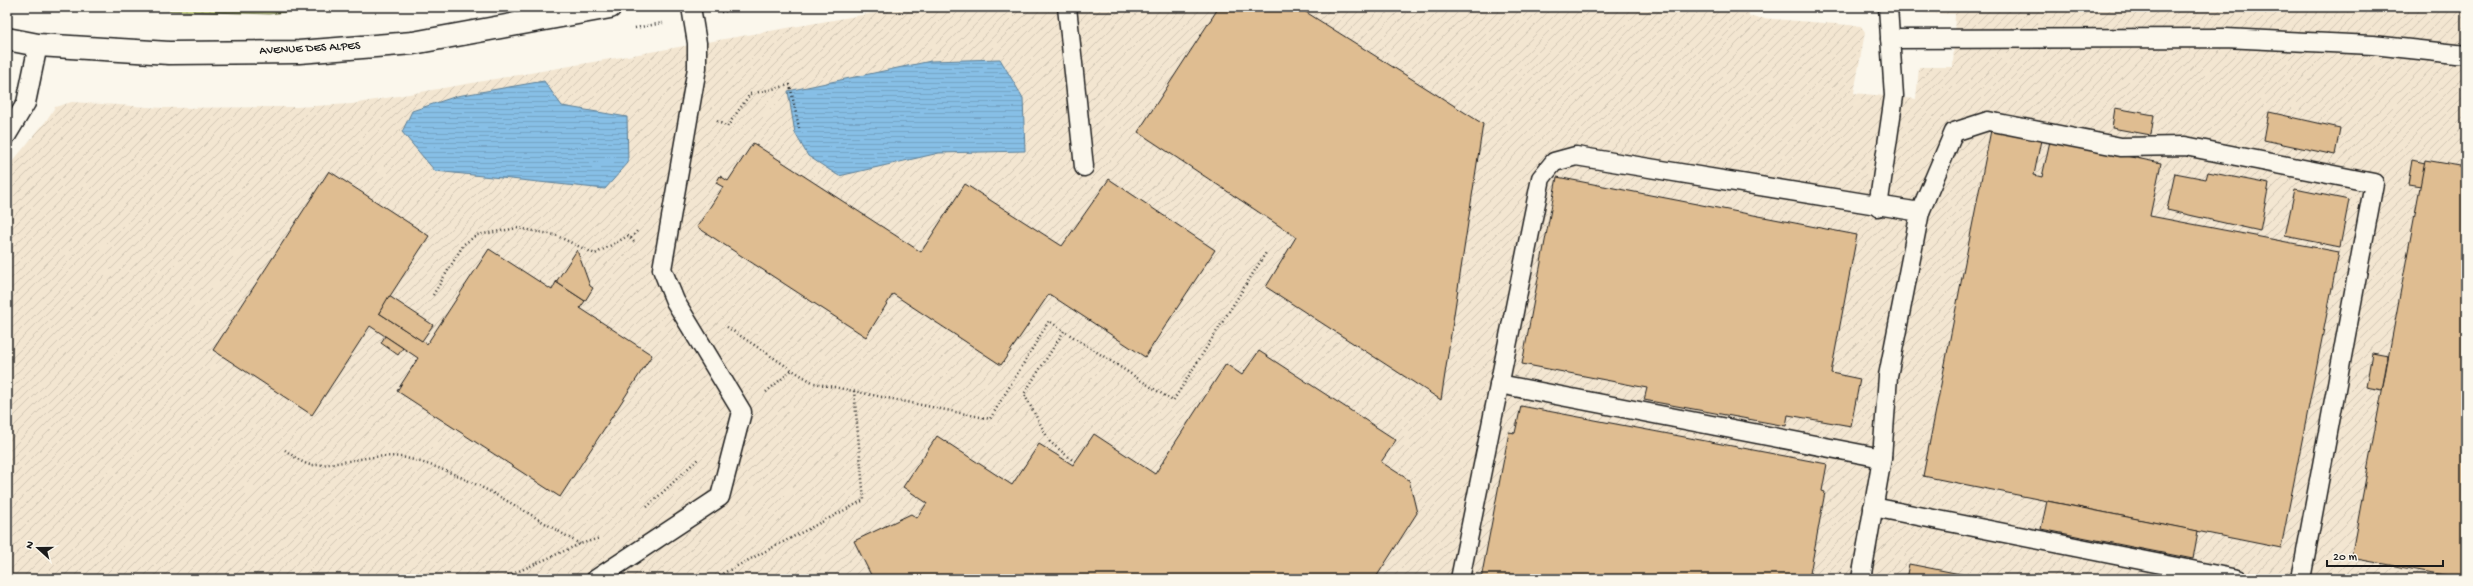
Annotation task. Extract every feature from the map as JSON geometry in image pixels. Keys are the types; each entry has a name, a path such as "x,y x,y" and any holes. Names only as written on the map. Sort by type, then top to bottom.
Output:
{"main road":[{"name":"AVENUE DES ALPES","path":"7,39 38,45 169,53 299,52 413,43 610,7"}],"lane":[{"path":"596,579 720,497 742,412 675,301 662,270 697,68 697,43 691,7"},
{"path":"1067,7 1084,167"},
{"path":"1878,207 1894,96 1888,7"},
{"path":"1890,39 2225,38 2373,45 2466,54"},
{"path":"7,135 26,103 38,45"},
{"path":"1860,579 1882,458 1888,376 1920,212 1954,132 1988,121 2121,147 2185,146 2374,183 2301,579"},
{"path":"1460,579 1541,178 1554,162 1576,156 1878,207 1920,212"},
{"path":"1499,384 1882,458"},
{"path":"1874,507 2237,579"}],"path":[{"path":"433,295 464,244 477,235 518,228 555,234 595,254 628,236 664,274"},
{"path":"726,327 814,383 990,419 1049,321 1173,401 1267,251"},
{"path":"1064,331 1024,394 1050,442 1075,462"},
{"path":"742,412 792,370"},
{"path":"712,579 864,500 854,391"},
{"path":"285,450 310,465 370,458 404,458 442,469 508,502 580,544"},
{"path":"642,511 699,458"},
{"path":"501,579 580,544 606,536"}],"shaded area":[{"path":"908,7 1749,7 1749,17 1861,26 1865,32 1854,93 1916,99 1919,67 1953,67 1955,14 1924,13 1923,7 2466,7 2466,579 7,579 7,168 46,121 55,107 72,102 163,108 296,107 352,104"}],"green space":[{"path":"71,7 329,7 269,14"}],"water":[{"path":"1000,59 1023,98 1025,151 939,153 839,176 808,156 795,133 788,91 931,61"},
{"path":"544,81 562,106 627,117 628,163 605,189 435,171 402,132 412,111 457,96"}],"building":[{"path":"1219,7 1298,7 1483,124 1441,400 1266,287 1296,237 1138,132"},
{"path":"2115,108 2154,115 2151,135 2112,128"},
{"path":"2269,112 2340,128 2335,155 2264,140"},
{"path":"1991,130 2041,140 2034,175 2042,177 2050,141 2161,163 2150,216 2339,252 2281,548 1923,476"},
{"path":"753,143 921,252 965,184 1062,246 1109,179 1215,250 1145,357 1049,294 1001,365 893,294 866,337 697,227 723,187 716,183 720,176 728,181"},
{"path":"2412,160 2425,163 2421,186 2408,184"},
{"path":"2425,160 2466,167 2466,579 2351,558"},
{"path":"329,171 429,236 379,313 427,344 489,249 552,290 556,282 585,301 580,308 652,355 560,497 397,391 418,358 370,326 312,415 213,350"},
{"path":"2208,172 2269,184 2260,231 2167,210 2175,173 2206,179"},
{"path":"1557,177 1857,235 1831,373 1860,379 1851,426 1788,415 1786,426 1644,400 1647,388 1522,364"},
{"path":"2295,189 2349,200 2340,247 2285,236"},
{"path":"577,250 590,286 593,288 585,301 556,282"},
{"path":"389,296 433,325 422,341 379,313"},
{"path":"385,336 403,348 398,355 381,343"},
{"path":"1259,351 1396,440 1381,462 1409,480 1417,513 1375,579 873,579 854,541 911,514 917,518 927,503 903,487 937,436 1012,485 1039,444 1073,465 1094,434 1155,474 1226,364 1242,375"},
{"path":"2372,353 2388,356 2382,390 2366,387"},
{"path":"1521,406 1827,464 1822,491 1825,492 1809,579 1481,579 1509,432 1515,433"},
{"path":"2047,501 2198,531 2193,559 2041,529"},
{"path":"1909,564 1986,579 1906,579"}]}
